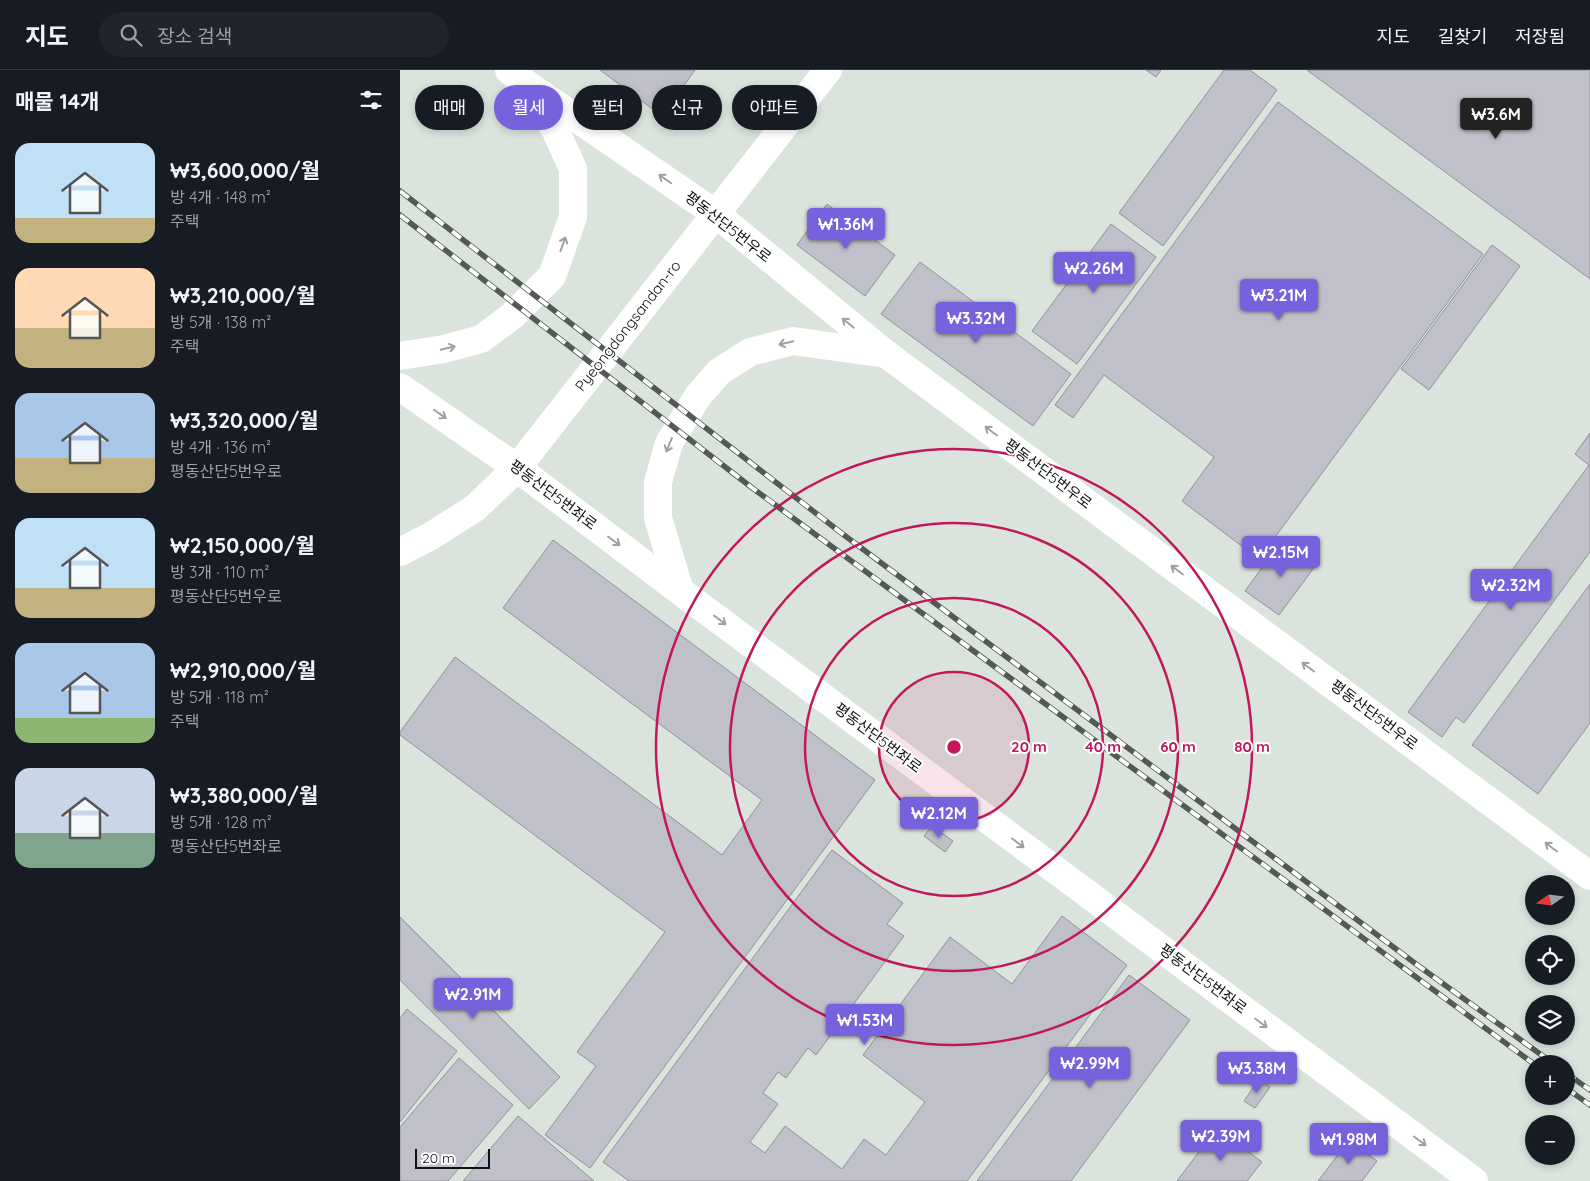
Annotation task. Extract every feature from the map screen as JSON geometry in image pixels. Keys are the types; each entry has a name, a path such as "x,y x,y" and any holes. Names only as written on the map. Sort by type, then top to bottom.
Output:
{"street":[{"name":"Pyeongdongsandan-ro","path":"400,552 431,536 475,508 517,468 828,70"},
{"name":"평동산단5번우로","path":"518,77 716,214 886,354 1590,876"},
{"path":"400,356 444,350 481,339 512,316 552,276 573,217 573,169 555,129 518,77"},
{"path":"680,591 658,518 658,482 669,444 698,396 719,372 750,352 793,341 886,354"},
{"name":"평동산단5번좌로","path":"400,387 517,468 1474,1181"}],"building":[{"path":"600,70 695,70 684,85 652,85 652,109 642,101 642,85 620,85"},
{"path":"1146,70 1161,70 1156,77"},
{"path":"1224,70 1250,70 1277,90 1163,246 1119,213"},
{"path":"1307,70 1590,70 1590,279"},
{"path":"1278,102 1483,254 1259,559 1182,501 1214,457 1104,375 1073,418 1055,405"},
{"path":"827,204 895,255 865,296 797,245"},
{"path":"1111,224 1156,257 1077,364 1032,331"},
{"path":"1492,245 1520,266 1429,390 1401,369"},
{"path":"920,262 1071,374 1033,426 881,314"},
{"path":"1590,433 1590,552 1464,723 1456,717 1442,737 1408,712 1589,465 1575,454"},
{"path":"553,540 875,780 590,1168 545,1135 596,1066 577,1052 665,932 400,735 400,732 455,657 722,855 762,800 503,608"},
{"path":"1282,540 1316,565 1279,615 1245,591"},
{"path":"1590,584 1590,723 1538,794 1472,745"},
{"path":"932,826 953,841 945,852 924,836"},
{"path":"832,850 903,903 887,924 904,936 816,1055 808,1048 786,1078 778,1072 763,1093 778,1104 750,1142 765,1153 785,1126 842,1169 864,1139 886,1155 925,1102 863,1055 950,937 1012,984 1062,916 1127,965 967,1181 629,1181 603,1162"},
{"path":"400,917 560,1077 529,1109 400,980"},
{"path":"1129,975 1190,1020 1071,1181 977,1181"},
{"path":"407,1009 457,1051 400,1122 400,1018"},
{"path":"459,1058 513,1105 448,1181 400,1181 400,1127"},
{"path":"1259,1079 1270,1087 1255,1108 1244,1101"},
{"path":"518,1116 594,1181 463,1181"},
{"path":"1217,1128 1262,1162 1247,1181 1177,1181"},
{"path":"1349,1140 1377,1161 1362,1181 1318,1181"}],"railway":[{"path":"400,191 844,535 1420,967 1542,1055"},
{"path":"400,215 751,487 1525,1057"},
{"path":"1575,1079 1590,1090"},
{"path":"1575,1094 1590,1105"}]}
